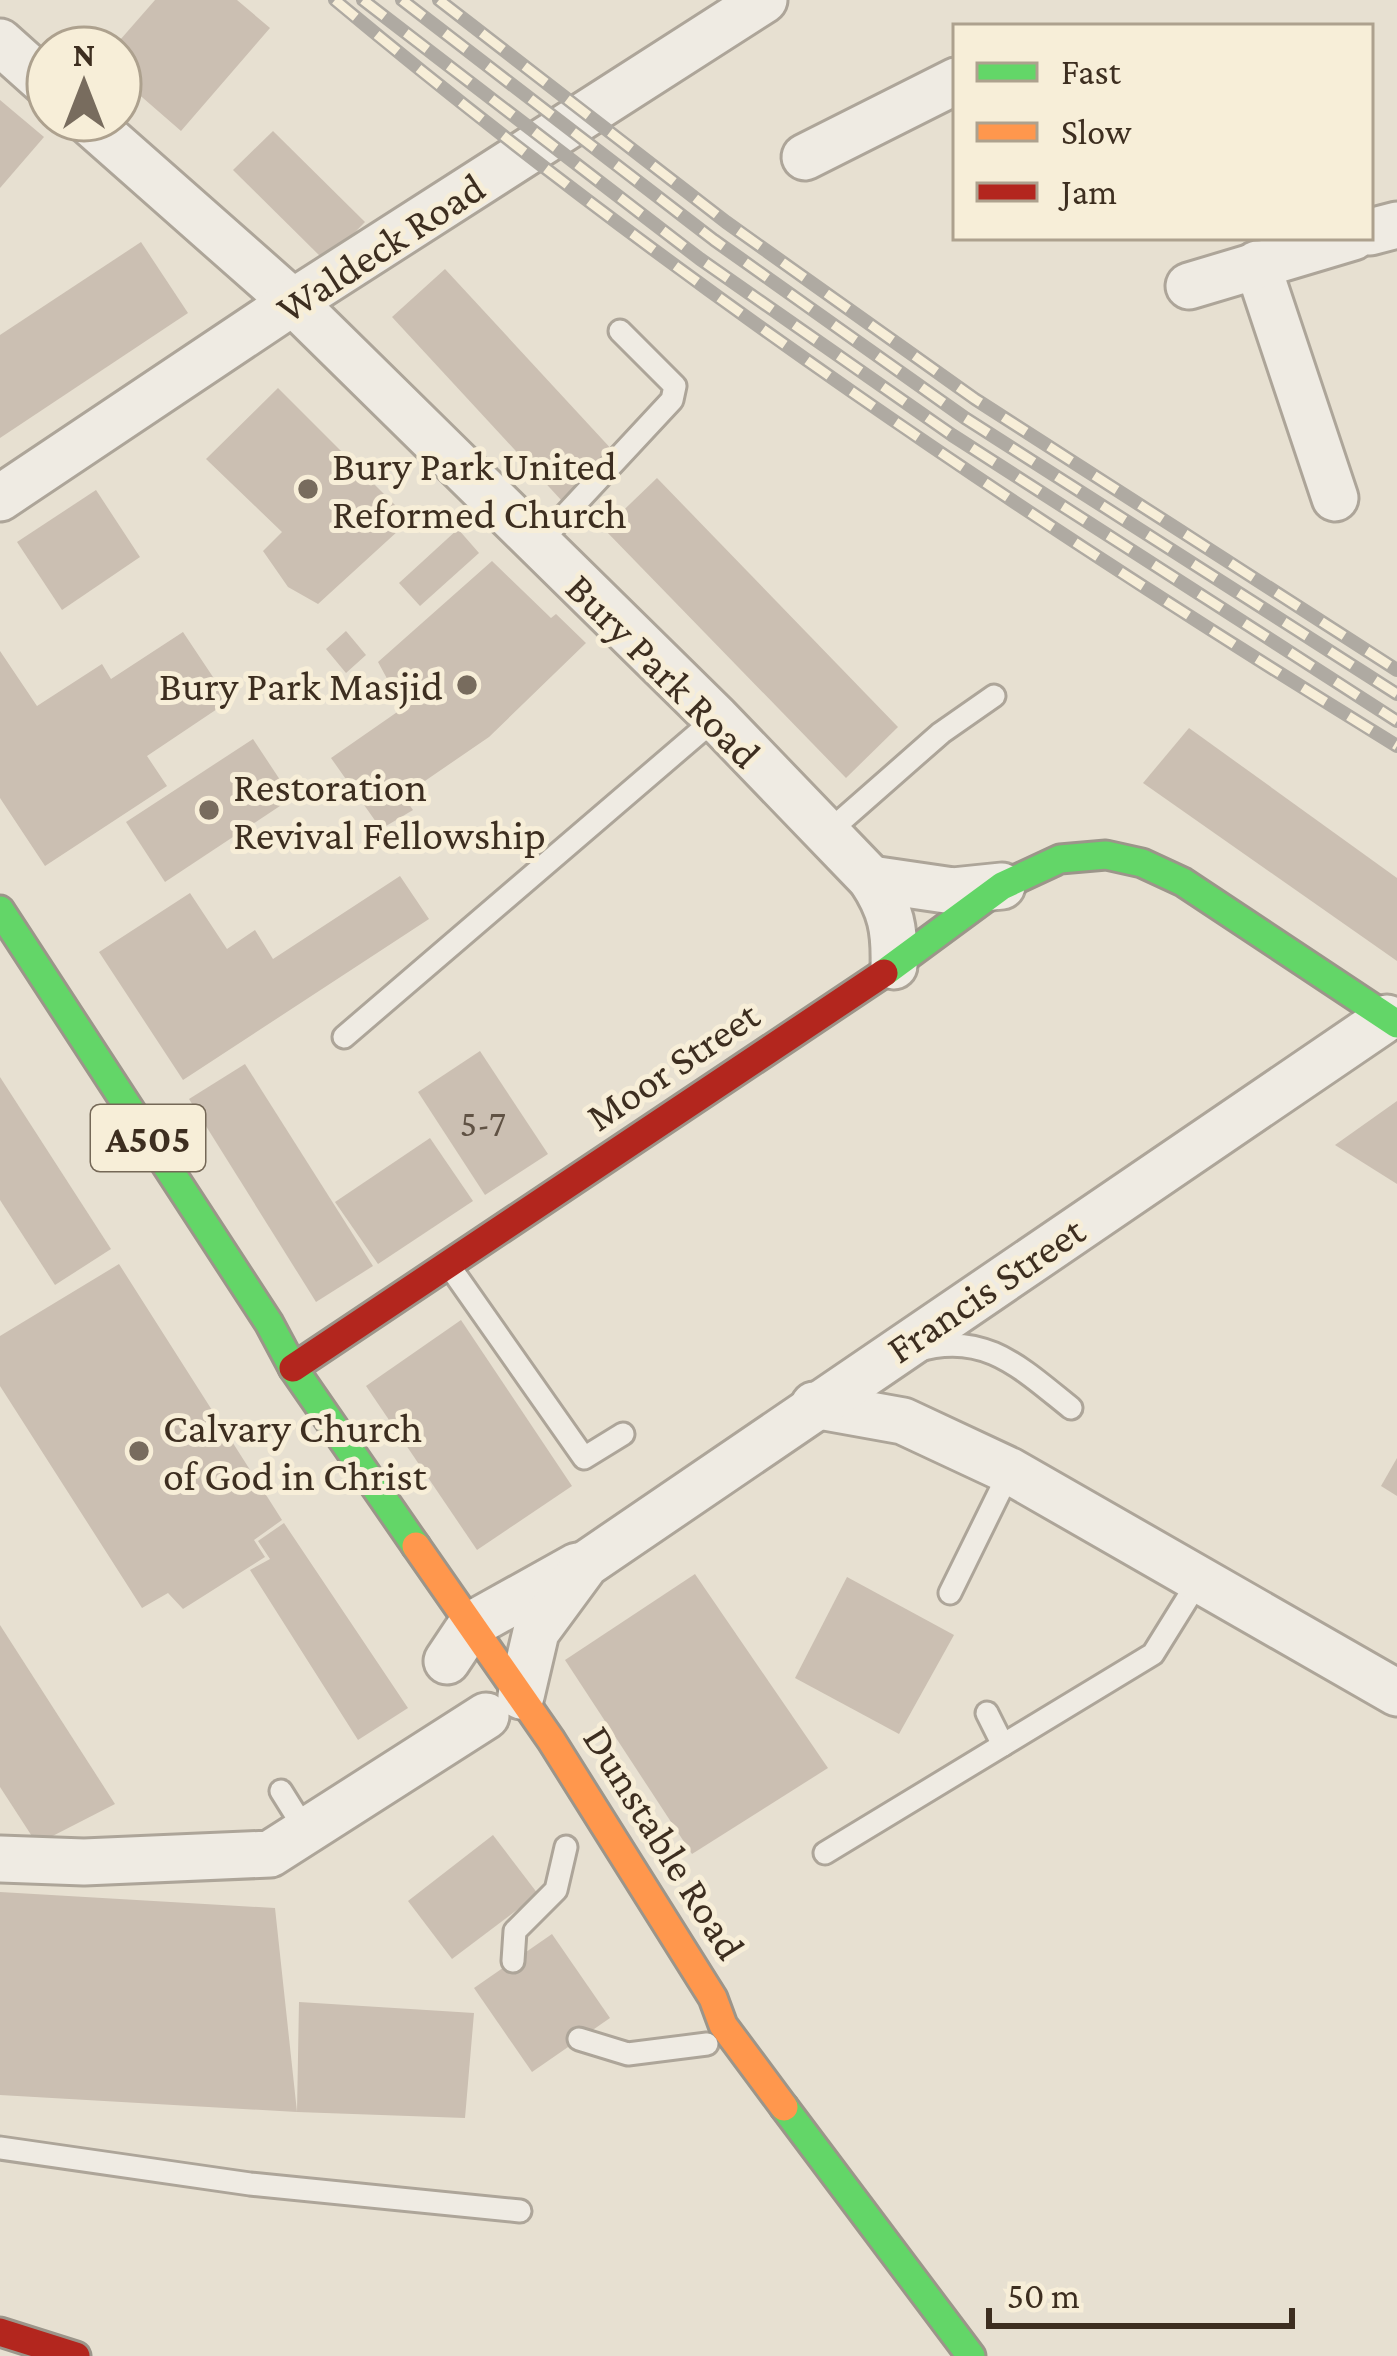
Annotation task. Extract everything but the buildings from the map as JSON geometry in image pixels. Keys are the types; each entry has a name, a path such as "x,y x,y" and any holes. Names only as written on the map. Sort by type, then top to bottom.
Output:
{"main road":[{"name":"Moor Street","path":"293,1368 894,966 1002,886 1060,859 1106,854 1142,863 1183,882 1392,1021"},
{"name":"Dunstable Road","path":"0,910 269,1323 473,1680 660,1910 754,2071 971,2356"},
{"name":"Dunstable Road","path":"293,1368 296,1426"},
{"name":"Dunstable Road","path":"560,1838 590,1881"},
{"path":"700,2035 885,2269 945,2356"},
{"path":"0,2332 76,2356"}],"street":[{"name":"Waldeck Road","path":"0,498 293,302 764,0"},
{"path":"0,42 24,64"},
{"path":"805,157 953,83"},
{"name":"Bury Park Road","path":"114,144 293,302 716,718 871,879"},
{"path":"1189,286 1343,240"},
{"path":"1257,264 1335,498"},
{"path":"871,879 953,891 1002,886"},
{"path":"871,879 890,908 894,966"},
{"name":"Francis Street","path":"473,1680 548,1579 586,1564 814,1405 1392,1021"},
{"path":"814,1405 904,1421 1010,1472 1397,1694"},
{"name":"Francis Street","path":"473,1680 536,1633 586,1564"},
{"path":"0,1859 84,1862 270,1854 306,1832 473,1680"}],"lane":[{"path":"537,545 672,400 675,386 668,376 620,331"},
{"path":"826,834 941,734 994,696"},
{"path":"344,1037 716,718"},
{"path":"450,1267 584,1458 622,1434"},
{"path":"875,1364 930,1347 984,1347 1070,1408"},
{"path":"950,1593 1010,1472"},
{"path":"825,1853 1154,1654 1198,1580"},
{"path":"987,1713 1003,1745"},
{"path":"281,1791 306,1832"},
{"path":"513,1961 515,1931 556,1889 560,1838"},
{"path":"580,2039 628,2054 700,2035"},
{"path":"0,2148 250,2185 520,2211"}],"railway":[{"path":"335,0 589,202 852,392 1122,573 1397,746"},
{"path":"363,0 700,259 952,435 1397,721"},
{"path":"402,0 714,240 965,418 1397,694"},
{"path":"439,0 726,222 975,399 1397,670"}],"traffic: fast":[{"path":"884,973 1002,886 1060,859 1106,855 1142,863 1183,882 1397,1024"},
{"path":"0,910 269,1323 293,1368 416,1546"},
{"path":"784,2107 971,2356"}],"traffic: slow":[{"path":"416,1546 551,1740 713,1998 723,2025 784,2107"}],"traffic: jam":[{"path":"293,1368 884,973"},
{"path":"0,2332 76,2356"}],"place":[{"name":"Bury Park United Reformed Church","path":"308,489"},
{"name":"Bury Park Masjid","path":"467,685"},
{"name":"Restoration Revival Fellowship","path":"209,810"},
{"name":"Calvary Church of God in Christ","path":"139,1451"}]}
